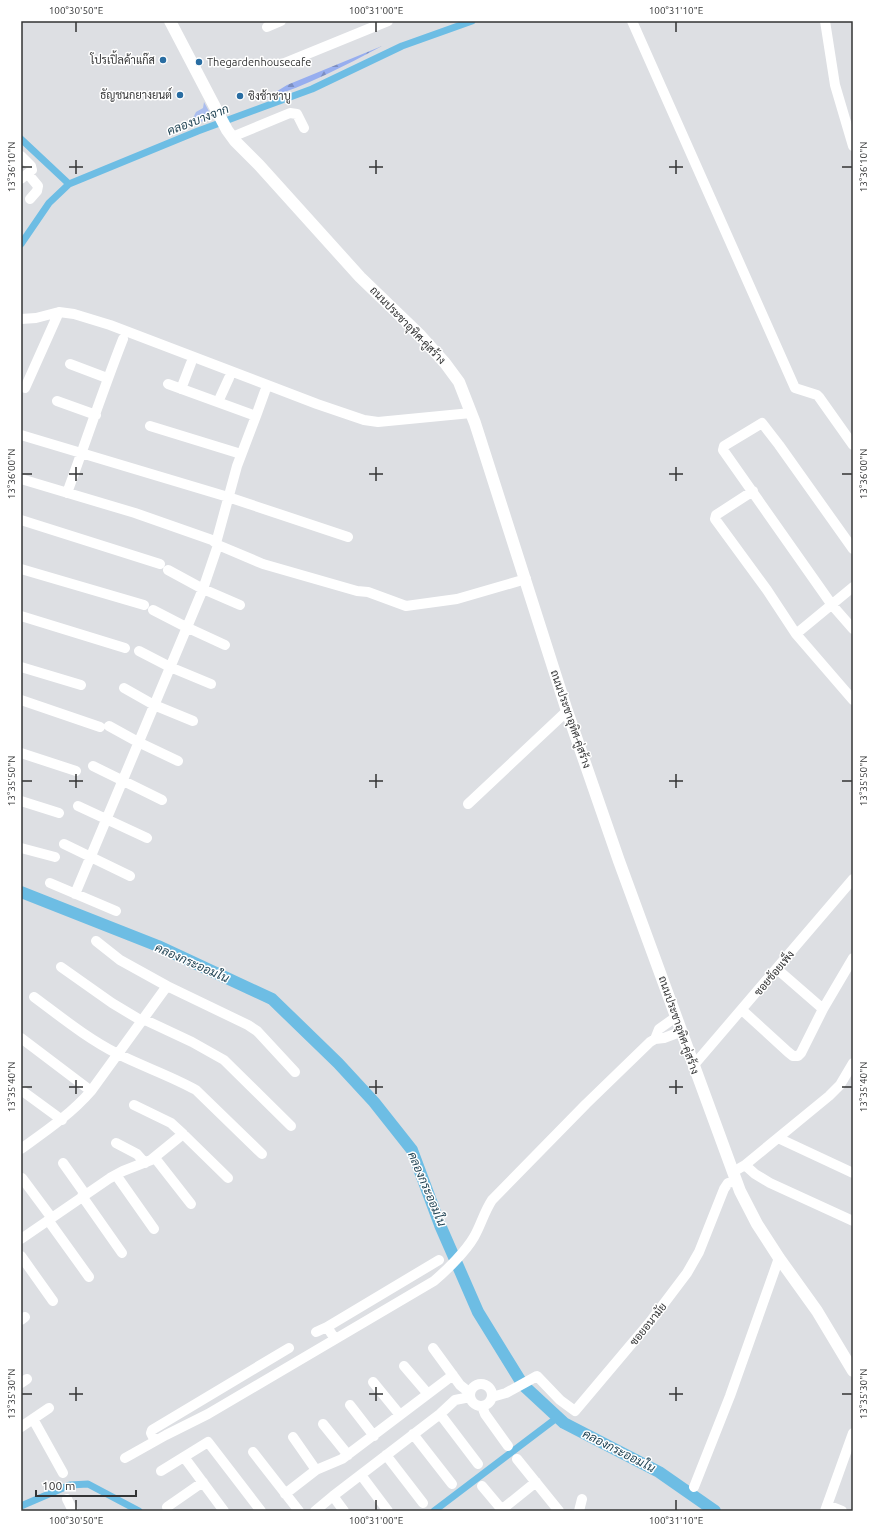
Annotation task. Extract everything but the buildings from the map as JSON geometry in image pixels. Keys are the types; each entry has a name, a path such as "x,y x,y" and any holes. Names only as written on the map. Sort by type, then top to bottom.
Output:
{"main road":[{"name":"ถนนประชาอุทิศ-คู่สร้าง","path":"170,21 235,141 259,165 360,276 419,334 445,363 459,382 471,413 526,579 567,711 619,861 640,914 680,1032 734,1176 754,1217 779,1258 817,1311 853,1371"}],"street":[{"path":"267,27 281,21"},
{"path":"632,21 794,388 817,395 853,445"},
{"path":"825,21 835,85 853,146"},
{"path":"286,63 380,23"},
{"path":"230,133 290,113 297,114 304,128"},
{"path":"21,156 31,166 27,174 38,186 37,191 30,199"},
{"path":"21,319 36,318 59,312 74,314 110,325 228,372 364,420 378,422 471,413"},
{"path":"26,388 59,312"},
{"path":"68,493 96,415 107,378 122,339"},
{"path":"181,389 191,362"},
{"path":"70,364 107,378"},
{"path":"218,402 229,378"},
{"path":"168,384 256,416"},
{"path":"75,894 203,589 217,544 228,497 241,454 264,391"},
{"path":"57,401 96,415"},
{"path":"853,549 762,423 726,444 723,448 752,491 832,605 853,629"},
{"path":"150,426 241,454"},
{"path":"21,435 228,497 348,537"},
{"path":"21,479 135,513 212,540 217,544 263,564 357,591 368,592 406,606 456,599 526,579"},
{"path":"752,491 716,515 715,518 767,590 796,634 853,700"},
{"path":"21,520 160,564"},
{"path":"21,569 148,608 186,628 225,645"},
{"path":"168,570 203,589 240,605"},
{"path":"796,634 853,587"},
{"path":"21,616 125,648"},
{"path":"139,651 170,667 211,684"},
{"path":"21,667 80,685"},
{"path":"124,688 154,705 193,721"},
{"path":"21,700 105,727 178,761"},
{"path":"468,804 567,711"},
{"path":"21,753 76,771"},
{"path":"93,766 162,800"},
{"path":"21,801 59,813"},
{"path":"78,806 147,838"},
{"path":"64,844 130,876"},
{"path":"21,848 55,857"},
{"name":"ซอยช้อยเพ็ง","path":"693,1066 853,879"},
{"path":"50,883 116,911"},
{"path":"96,941 120,960 168,986 248,1025 257,1031 295,1072"},
{"path":"742,1010 793,1056 798,1056 801,1053 823,1009 853,958"},
{"path":"61,966 112,1003 143,1020 192,1042 224,1060 291,1126"},
{"path":"777,969 823,1009"},
{"path":"23,1144 62,1120 78,1106 91,1091 168,986"},
{"path":"34,997 90,1038 118,1054 196,1090 262,1154"},
{"path":"655,1039 659,1029 676,1017"},
{"path":"125,1458 208,1414 434,1281 446,1270 472,1240 492,1200 591,1099 650,1042 655,1039 664,1038 680,1032"},
{"path":"21,1038 91,1091"},
{"path":"734,1176 745,1165 827,1098 850,1075 853,1063"},
{"path":"21,1090 62,1120"},
{"path":"134,1105 172,1123 228,1178"},
{"path":"21,1239 83,1195 116,1175 155,1158 183,1134"},
{"path":"778,1138 853,1172"},
{"path":"116,1143 137,1154 145,1163"},
{"path":"155,1158 191,1204"},
{"path":"64,1163 83,1195 122,1253"},
{"path":"745,1165 755,1174 770,1183 853,1221"},
{"path":"116,1175 154,1229"},
{"name":"ซอยอนามัย","path":"492,1397 506,1393 537,1376 560,1400 575,1411 603,1379 682,1281 699,1252 724,1189 734,1176"},
{"path":"22,1178 89,1278"},
{"path":"21,1256 53,1301"},
{"path":"694,1487 730,1396 779,1258"},
{"path":"316,1332 327,1327 439,1260"},
{"path":"412,1276 420,1289"},
{"path":"372,1300 380,1313"},
{"path":"327,1327 335,1339"},
{"path":"155,1441 152,1430 289,1348"},
{"path":"315,1511 440,1414 455,1400 470,1395 474,1386 485,1384 490,1388 492,1397 488,1404 482,1406 474,1403 470,1395 460,1385 433,1348"},
{"path":"404,1366 428,1394"},
{"path":"253,1370 262,1382"},
{"path":"285,1494 316,1470 348,1455 453,1375"},
{"path":"373,1382 400,1415"},
{"path":"350,1405 374,1436"},
{"path":"482,1406 508,1446"},
{"path":"21,1427 49,1408"},
{"path":"184,1410 191,1422"},
{"path":"440,1414 478,1464"},
{"path":"33,1419 63,1473"},
{"path":"323,1424 348,1455"},
{"path":"842,1511 826,1508 853,1432"},
{"path":"414,1434 452,1484"},
{"path":"293,1437 316,1470"},
{"path":"161,1471 208,1442 261,1511"},
{"path":"253,1452 298,1511"},
{"path":"386,1455 423,1503"},
{"path":"184,1457 203,1482 221,1510"},
{"path":"517,1459 559,1511"},
{"path":"360,1475 388,1511"},
{"path":"167,1508 203,1482"},
{"path":"482,1486 502,1511 536,1482"},
{"path":"333,1496 344,1511"},
{"path":"67,1498 74,1511"},
{"path":"579,1511 582,1499"}],"shaded area":[{"path":"204,102 212,117 194,125 192,120 196,112 203,108"}],"green space":[{"path":"382,46 311,82 266,98 287,85"}],"waterway":[{"name":"คลองบางจาก","path":"21,244 49,203 69,184 198,131 312,89 402,46 472,21"},
{"path":"21,139 69,184"},
{"name":"คลองกระออมใน","path":"21,892 158,946 272,999 338,1063 374,1102 412,1150 440,1225 478,1312 523,1385 564,1423 659,1472 715,1511"},
{"path":"434,1511 558,1417"},
{"path":"21,1506 70,1485 88,1484 139,1511"}],"place":[{"name":"โปรเปิ้ลค้าแก๊ส","path":"163,60"},
{"name":"Thegardenhousecafe","path":"199,62"},
{"name":"ธัญชนกยางยนต์","path":"180,95"},
{"name":"ชิงช้าชาบู","path":"240,96"}]}
